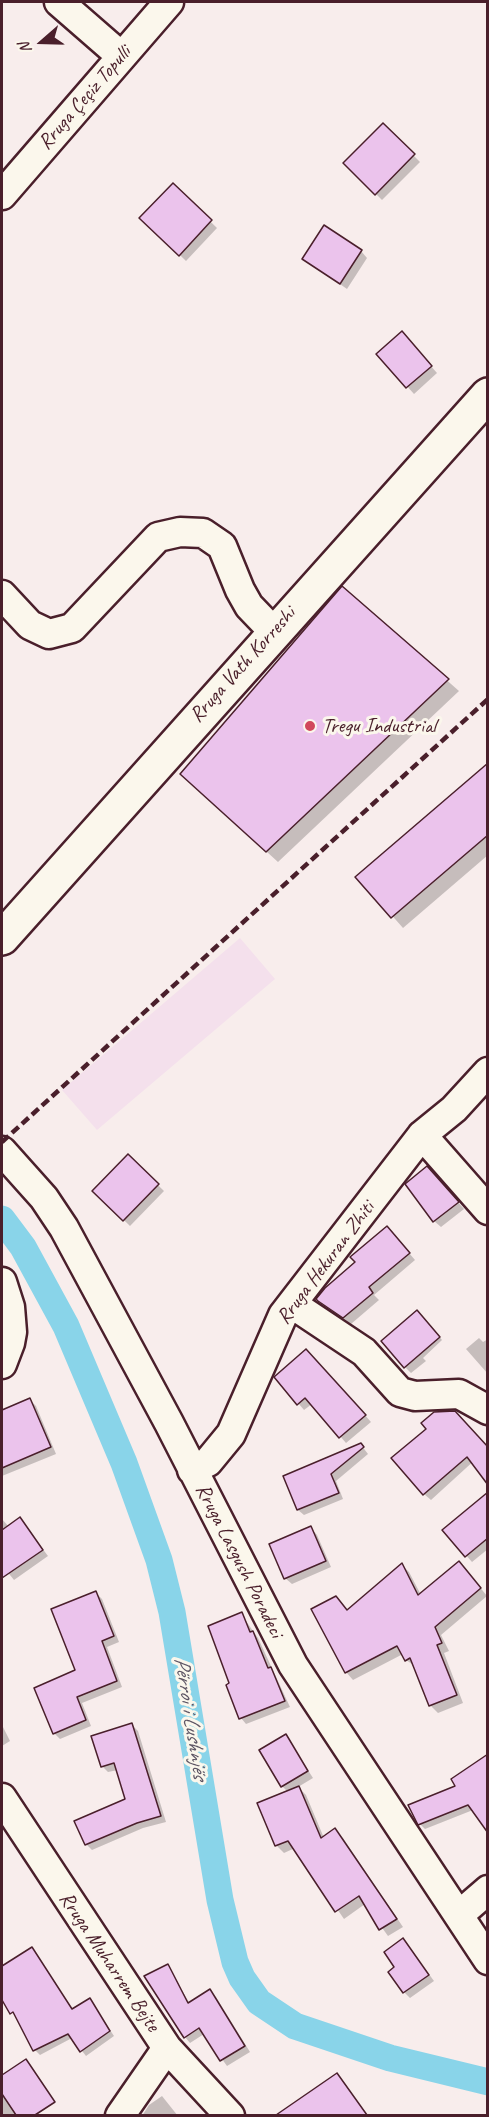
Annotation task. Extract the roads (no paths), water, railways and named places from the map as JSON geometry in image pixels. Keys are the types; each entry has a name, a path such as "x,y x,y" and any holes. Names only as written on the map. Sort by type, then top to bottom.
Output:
{"main road":[{"name":"Rruga Vath Korreshi","path":"2,938 273,631 488,395"}],"street":[{"path":"59,2 121,56"},
{"name":"Rruga Çeçiz Topulli","path":"2,195 169,2"},
{"path":"2,595 30,625 49,634 72,627 158,537 180,532 202,533 222,546 249,606 273,631"},
{"name":"Rruga Hekuran Zhiti","path":"192,1470 208,1462 231,1434 258,1367 283,1315 422,1135 454,1109 488,1072"},
{"path":"422,1135 488,1210"},
{"name":"Rruga Lasgush Poradeci","path":"3,1153 44,1198 64,1228 292,1665 488,1960"},
{"path":"2,1282 12,1316 12,1332 2,1364"},
{"path":"292,1304 364,1352 400,1392 416,1396 459,1394 488,1410"},
{"name":"Rruga Muharrem Bejte","path":"2,1798 167,2048 230,2115"},
{"path":"459,1915 488,1890"},
{"path":"120,2115 167,2048"}],"waterway":[{"name":"Përroi i Lushnjës","path":"2,1219 23,1247 66,1326 124,1463 159,1560 172,1612 220,1900 235,1962 242,1978 259,2002 295,2026 390,2058 488,2082"}],"railway":[{"path":"2,1142 488,699"}],"place":[{"name":"Tregu Industrial","path":"310,726"}]}
